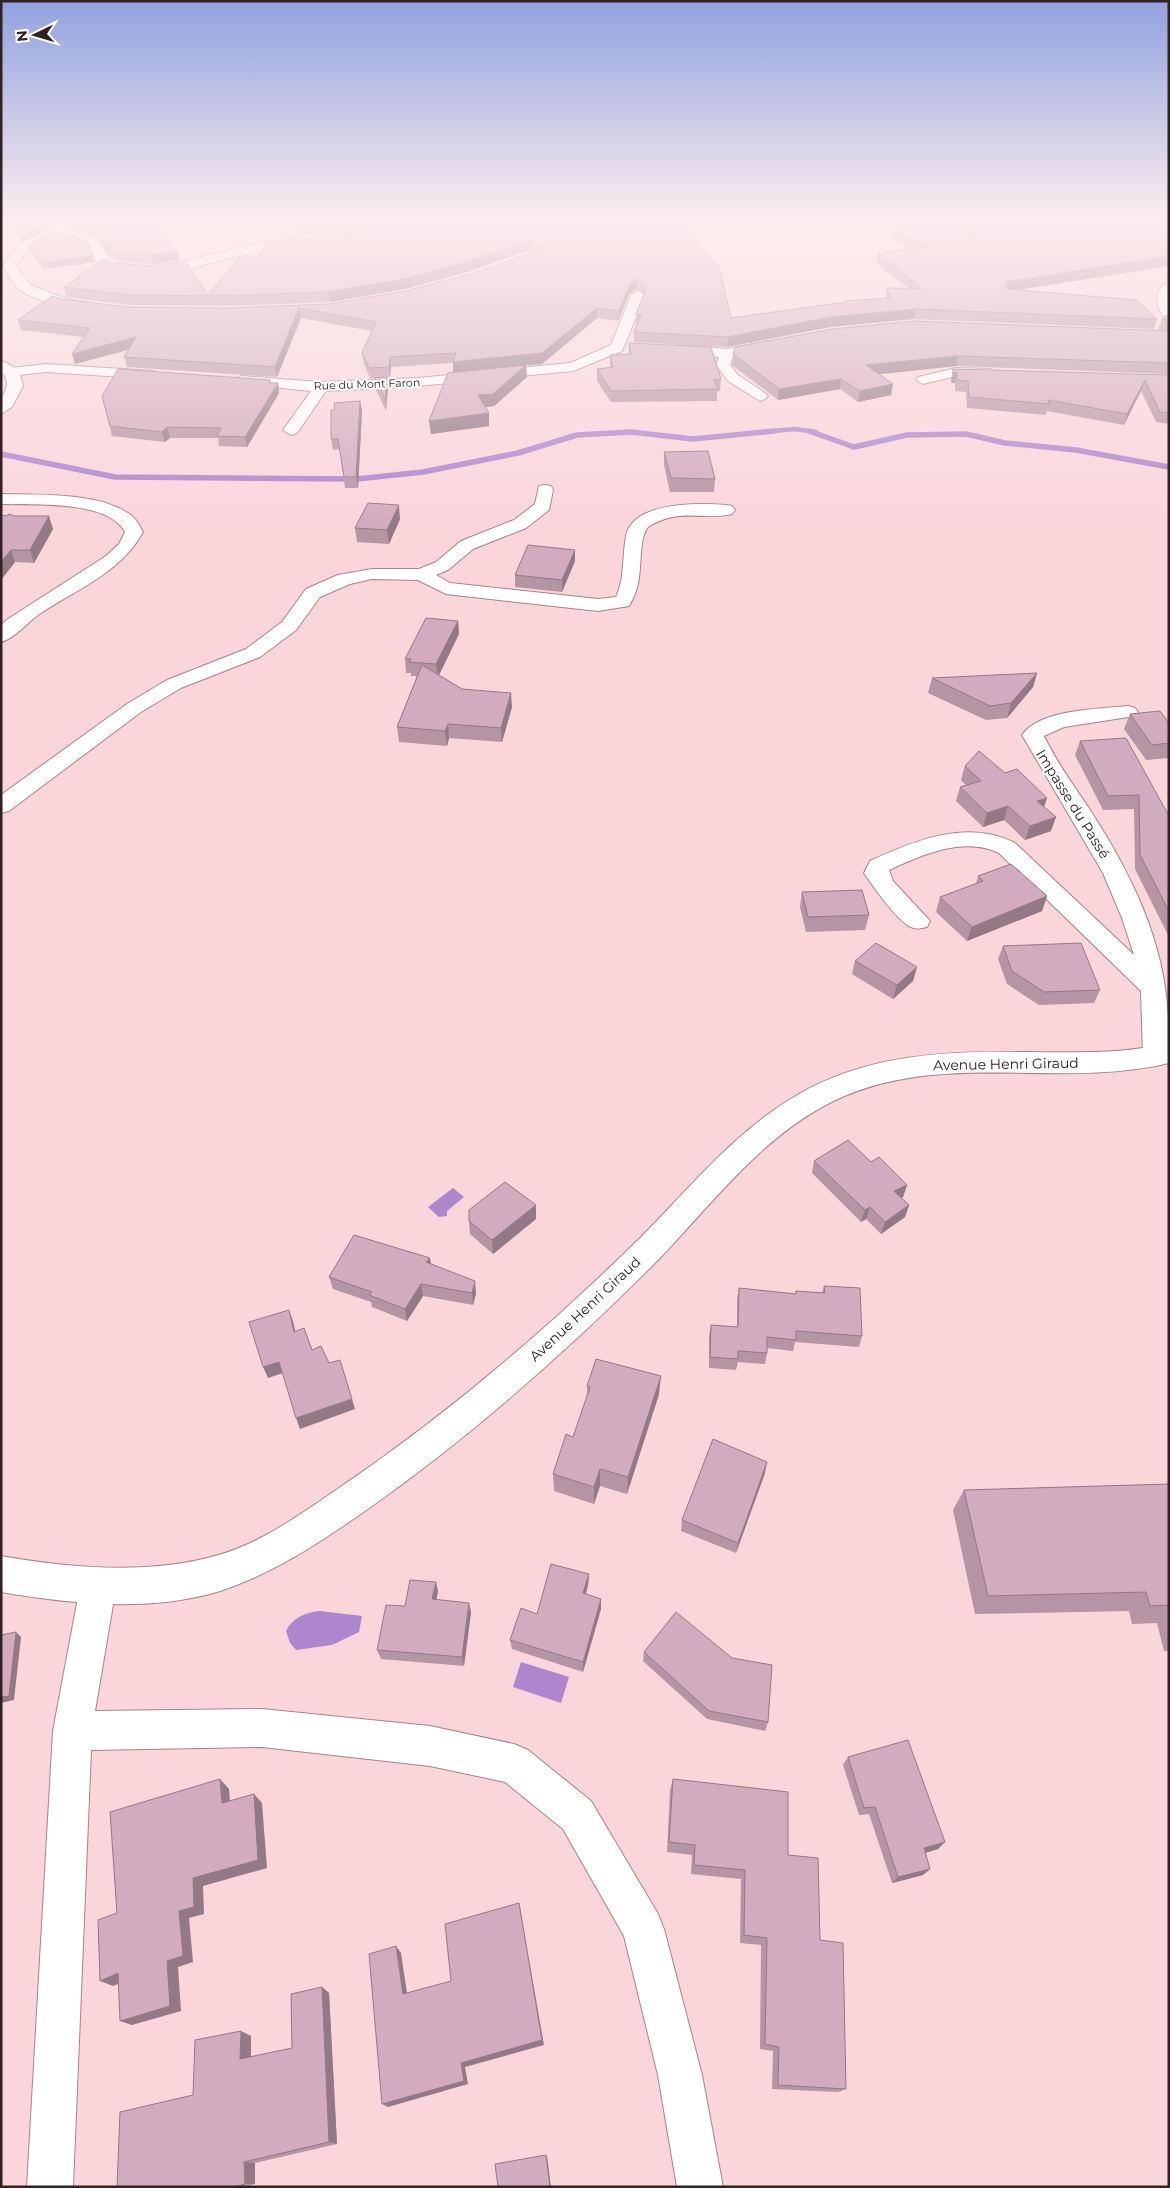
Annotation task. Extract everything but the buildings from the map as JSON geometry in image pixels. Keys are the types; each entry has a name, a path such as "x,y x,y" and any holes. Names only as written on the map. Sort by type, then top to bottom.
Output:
{"street":[{"path":"628,321 617,348 637,348"},
{"path":"665,348 726,353 783,342"},
{"name":"Rue du Mont Faron","path":"223,379 321,387 418,382 573,367 617,348"},
{"path":"726,353 724,365 733,378 760,396"},
{"path":"3,407 9,373 57,370 166,375"},
{"path":"923,380 956,372 1002,373"},
{"path":"291,430 321,387"},
{"path":"1,806 58,762 142,703 174,684 253,653 289,626 313,593 345,579 372,574 422,575 442,566 467,545 520,524 543,506 545,490"},
{"path":"1,499 70,502 115,511 129,520 134,532 128,543 111,561 90,576 26,613 1,636"},
{"path":"422,575 446,588 598,605 622,602 629,592 636,531 644,520 662,514 702,508 726,510"},
{"name":"Impasse du Passé","path":"1128,712 1051,724 1036,729 1033,736 1042,756 1079,810 1111,865 1140,933 1153,988 1162,1055"},
{"path":"918,921 885,887 876,873 878,866 899,856 960,839 981,839 1007,848 1153,988"},
{"name":"Avenue Henri Giraud","path":"1,1574 49,1584 98,1586 160,1585 222,1572 292,1539 378,1482 470,1412 560,1333 642,1256 759,1138 796,1109 836,1087 889,1070 946,1062 1097,1063 1162,1055"},
{"path":"50,2187 72,1731 98,1586"},
{"path":"72,1731 262,1728 430,1746 514,1764 578,1816 643,1929 680,2075 700,2187"}],"shaded area":[{"path":"453,1188 464,1197 447,1211 447,1216 439,1217 428,1207"},
{"path":"320,1611 362,1616 359,1632 332,1645 296,1650 290,1643 286,1631 289,1626 300,1616"},
{"path":"521,1662 569,1677 561,1703 513,1687"}],"waterway":[{"path":"762,432 795,429 809,431"},
{"path":"631,432 693,439 774,431"},
{"path":"809,431 816,432"},
{"path":"809,431 854,447 907,435 966,434 1005,443 1076,450 1169,467"},
{"path":"626,432 631,432"},
{"path":"1,454 115,477 357,479 423,472 518,453 577,435 631,432"}]}
